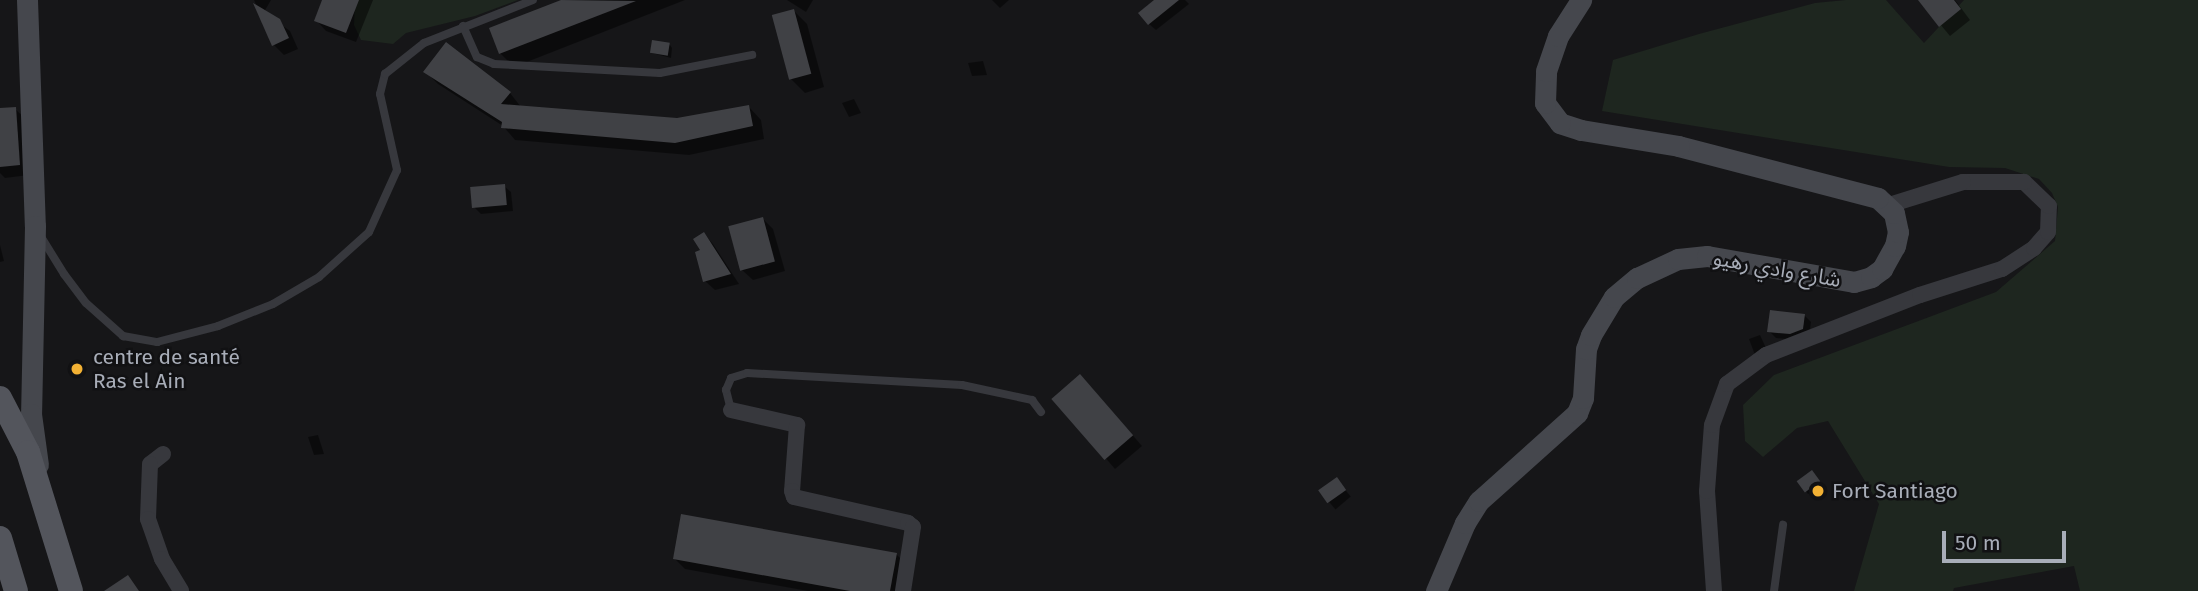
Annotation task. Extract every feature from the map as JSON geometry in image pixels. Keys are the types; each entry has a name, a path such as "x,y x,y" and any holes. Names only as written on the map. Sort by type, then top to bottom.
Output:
{"main road":[{"path":"0,398 28,452 71,591"},
{"path":"0,538 16,591"}],"street":[{"path":"27,0 35,226 31,414 42,495"},
{"path":"1581,0 1558,36 1546,71 1545,103 1560,123 1581,131 1679,146 1759,165 1864,193 1889,205 1963,182 2024,182 2049,206 2048,232 2034,248 2001,269 1920,296 1766,355 1727,383 1712,425 1707,491 1714,591"},
{"name":"شارع وادي رهيو","path":"1436,591 1465,523 1479,501 1577,412 1583,398 1586,349 1591,335 1605,309 1625,287 1663,264 1707,256 1845,282 1861,281 1882,269 1895,246 1896,222 1889,205"},
{"path":"731,410 797,425 792,491 794,497 908,523 912,527 903,591"},
{"path":"163,454 150,464 148,519 162,559 181,591"}],"lane":[{"path":"35,226 64,274 86,303 123,336 156,342 218,326 273,304 319,277 369,232 397,170 380,94 385,74 424,43 533,0"},
{"path":"463,26 477,57 494,64 660,73 752,55"},
{"path":"731,410 726,390 731,378 747,373 962,384 1031,400 1041,412"},
{"path":"1774,591 1783,525"}],"shaded area":[{"path":"355,0 518,0 475,16 406,33 393,44 361,40 354,25"},
{"path":"1886,0 1924,43 1964,0 2198,0 2198,591 2080,591 2074,566 1954,588 1953,591 1854,591 1879,504 1828,421 1797,428 1763,457 1745,441 1743,405 1774,375 1996,292 2055,241 2058,207 2052,193 2039,179 2005,168 1949,167 1602,111 1613,60 1815,3"}],"building":[{"path":"322,0 359,0 346,33 314,21"},
{"path":"561,0 636,1 499,54 489,28"},
{"path":"1154,0 1179,0 1148,25 1138,13"},
{"path":"1918,0 1954,0 1961,9 1939,27"},
{"path":"253,3 280,19 289,38 272,46"},
{"path":"794,9 811,74 789,80 772,15"},
{"path":"652,40 670,43 668,56 650,53"},
{"path":"446,42 511,92 501,104 677,118 749,105 753,126 675,143 501,128 502,122 423,72"},
{"path":"16,107 20,165 0,167 0,108"},
{"path":"505,184 507,205 472,208 470,187"},
{"path":"763,217 775,261 740,271 728,226"},
{"path":"704,232 731,274 703,282 695,252 700,250 693,239"},
{"path":"1770,310 1805,314 1803,329 1790,334 1767,332"},
{"path":"1080,374 1133,435 1104,460 1051,399"},
{"path":"1812,470 1820,481 1805,492 1797,481"},
{"path":"1337,477 1346,490 1327,503 1318,490"},
{"path":"681,514 897,553 890,591 850,591 673,559"},
{"path":"128,575 139,591 104,591"}],"place":[{"name":"centre de santé Ras el Ain","path":"77,369"},
{"name":"Fort Santiago","path":"1818,491"}]}
